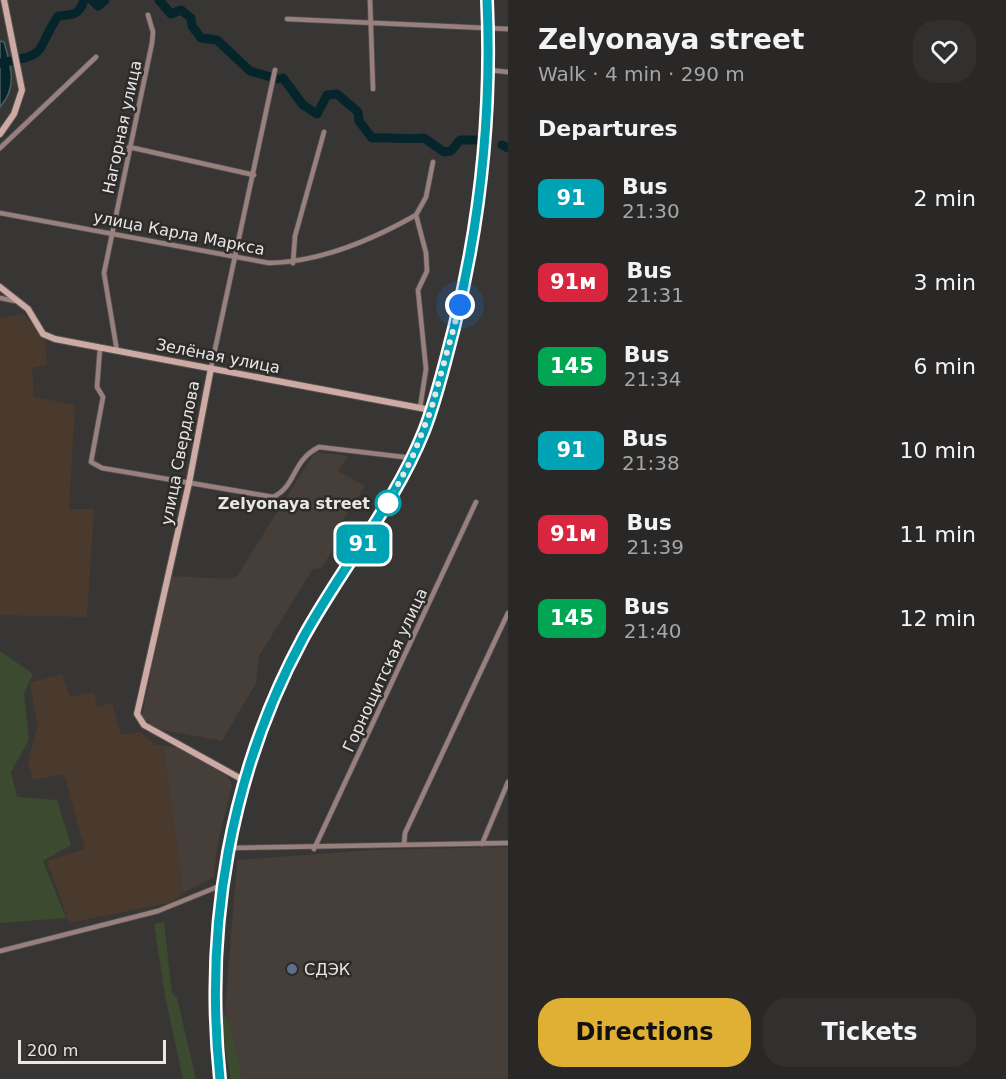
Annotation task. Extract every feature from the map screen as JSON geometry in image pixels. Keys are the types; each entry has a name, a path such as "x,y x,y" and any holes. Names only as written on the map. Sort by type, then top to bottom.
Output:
{"main road":[{"path":"220,1079 213,989 222,885 228,848 256,746 293,657 321,607 376,523 412,458 431,410 460,305 476,224 485,157 488,70 487,0"}],"street":[{"path":"0,134 14,114 22,90 4,0"},
{"path":"370,0 373,89"},
{"name":"Нагорная улица","path":"117,351 104,273 152,43 153,32 148,15"},
{"path":"287,19 371,25 508,29"},
{"path":"0,148 96,57"},
{"name":"улица Свердлова","path":"245,781 144,725 138,717 151,646 189,483 211,368 275,70"},
{"path":"488,70 508,72"},
{"path":"293,263 295,236 324,132"},
{"path":"129,147 254,175"},
{"path":"420,408 426,369 418,290 427,271 426,253 416,215 426,197 433,162"},
{"name":"улица Карла Маркса","path":"0,213 269,263 293,263 367,240 416,215"},
{"name":"Зелёная улица","path":"0,287 28,309 42,334 55,339 431,410"},
{"path":"0,298 16,301"},
{"path":"100,348 97,387 103,397 91,462 102,468 273,497 285,492 298,464 319,447 412,458"},
{"name":"Горнощитская улица","path":"314,849 476,502"},
{"path":"404,845 405,833 508,613"},
{"path":"482,844 508,782"},
{"path":"228,848 314,849 508,843"},
{"path":"0,951 170,907 222,885"}],"shaded area":[{"path":"23,314 45,340 47,364 32,368 34,397 75,405 69,509 94,509 87,617 0,615 0,318"},
{"path":"315,452 348,456 338,471 365,486 336,531 338,542 321,568 313,569 259,656 256,683 222,741 152,728 149,721 141,721 171,576 228,579 237,576"},
{"path":"62,674 70,697 94,692 97,707 112,703 121,735 140,732 155,745 163,745 183,893 172,902 69,923 47,861 85,849 64,774 33,780 28,761 38,725 30,683"},
{"path":"163,745 181,749 227,776 232,785 217,847 214,877 183,893"},
{"path":"508,847 508,1079 242,1079 225,1010 237,860 372,850"}],"green space":[{"path":"0,651 33,674 24,693 29,739 11,772 17,797 57,800 71,845 43,861 66,918 0,923"},
{"path":"164,922 172,993 177,998 196,1079 183,1079 165,996 154,924"},
{"path":"220,1005 231,1027 242,1079 231,1079 221,1029"}],"water":[{"path":"0,41 4,42 9,59 11,84 6,99 0,107"}],"waterway":[{"path":"0,63 34,54 39,50 58,16 75,13 80,9 84,0"},
{"path":"92,0 98,6 105,0"},
{"path":"159,0 171,14 181,10 191,18 192,26 201,38 217,40 250,71 278,79"},
{"path":"283,78 303,105 317,114 327,95 337,94 358,112 359,121 372,138 424,138 444,152 451,151 460,140 476,140"},
{"path":"502,145 508,148"}],"bus line":[{"name":"91","path":"220,1079 213,989 220,900 233,827 256,746 288,667 321,607 391,498 412,458 431,410 460,305 483,182 488,70 487,0"}],"place":[{"name":"Zelyonaya street","path":"388,503"},
{"name":"СДЭК","path":"292,969"}],"route":[{"path":"388,503 412,458 431,410 460,305"}]}
